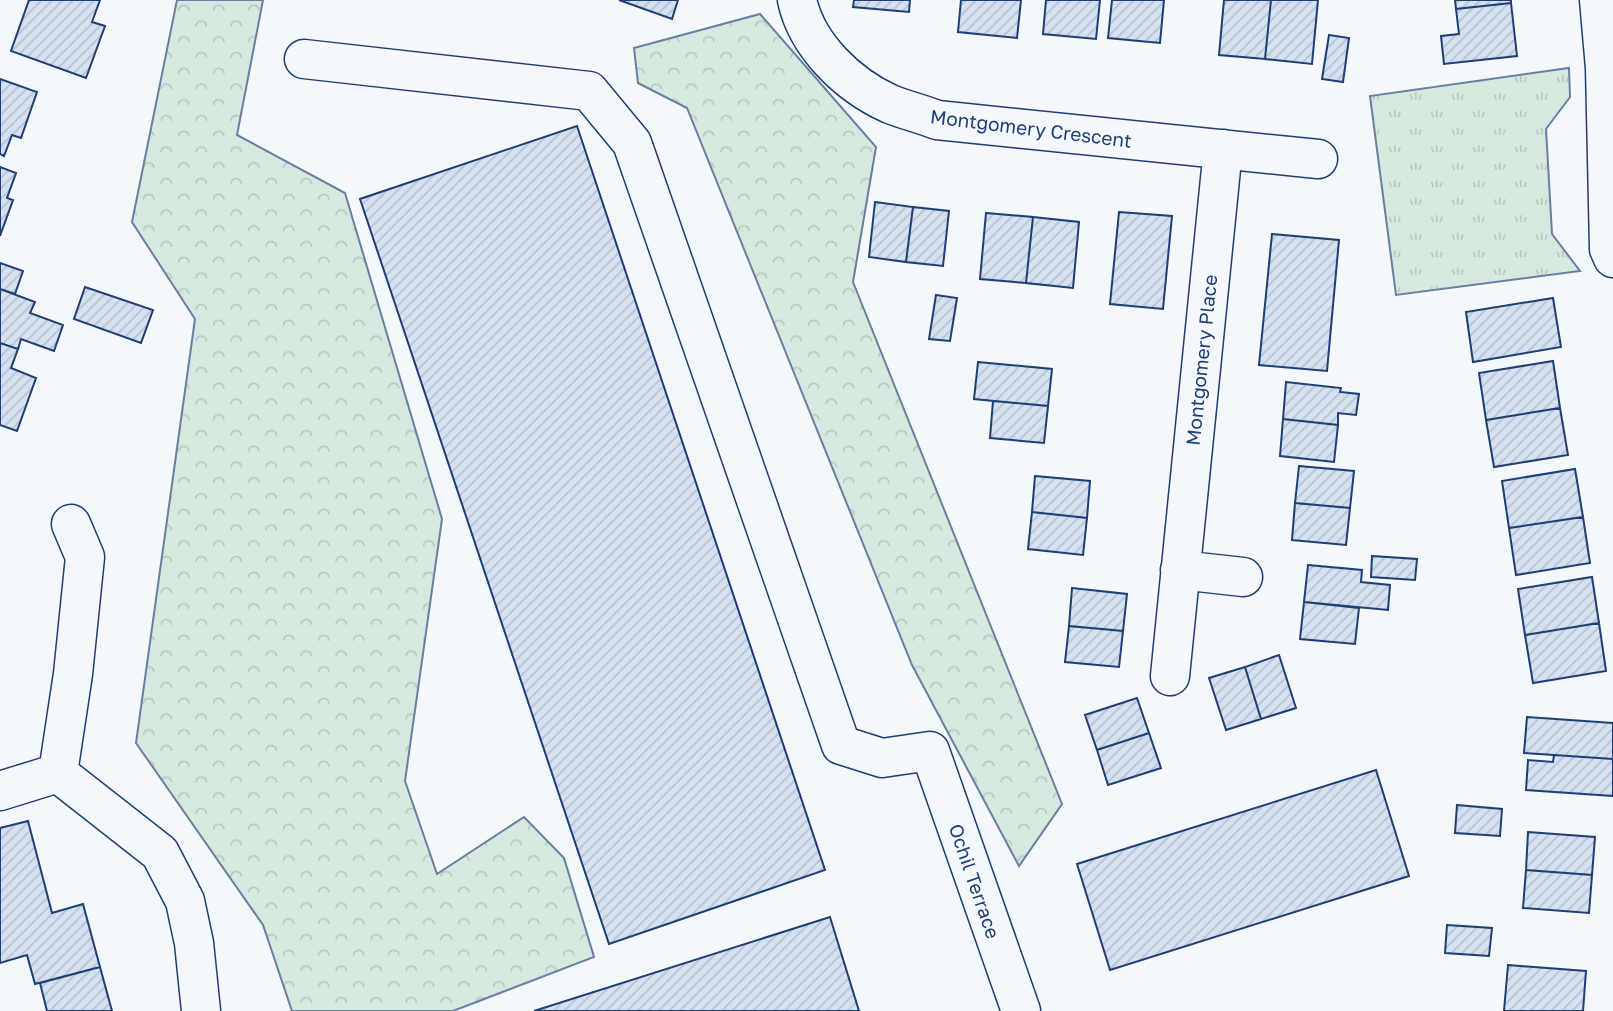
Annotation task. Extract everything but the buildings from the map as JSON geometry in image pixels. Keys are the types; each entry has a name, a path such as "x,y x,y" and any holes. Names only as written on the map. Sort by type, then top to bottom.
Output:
{"street":[{"name":"Montgomery Crescent","path":"797,0 800,13 819,49 849,79 889,103 937,120 1318,159"},
{"path":"1599,0 1605,68 1609,248 1613,258"},
{"name":"Ochil Terrace","path":"304,60 589,91 632,143 841,745 882,758 930,751 1021,1011"},
{"name":"Montgomery Place","path":"1170,676 1223,149"},
{"path":"58,773 73,674 85,557 71,524"},
{"path":"1180,570 1243,577"},
{"path":"0,791 58,773"},
{"path":"58,773 160,853 185,901 194,943 201,1011"}],"green space":[{"path":"177,0 263,0 237,135 345,193 442,519 405,781 437,874 524,817 564,858 594,957 453,1011 292,1011 263,925 136,743 195,319 132,222"},
{"path":"760,14 876,147 853,282 1062,804 1019,866 912,665 687,108 638,83 634,48"},
{"path":"1569,68 1570,97 1546,129 1552,234 1580,271 1396,295 1370,96"}]}
